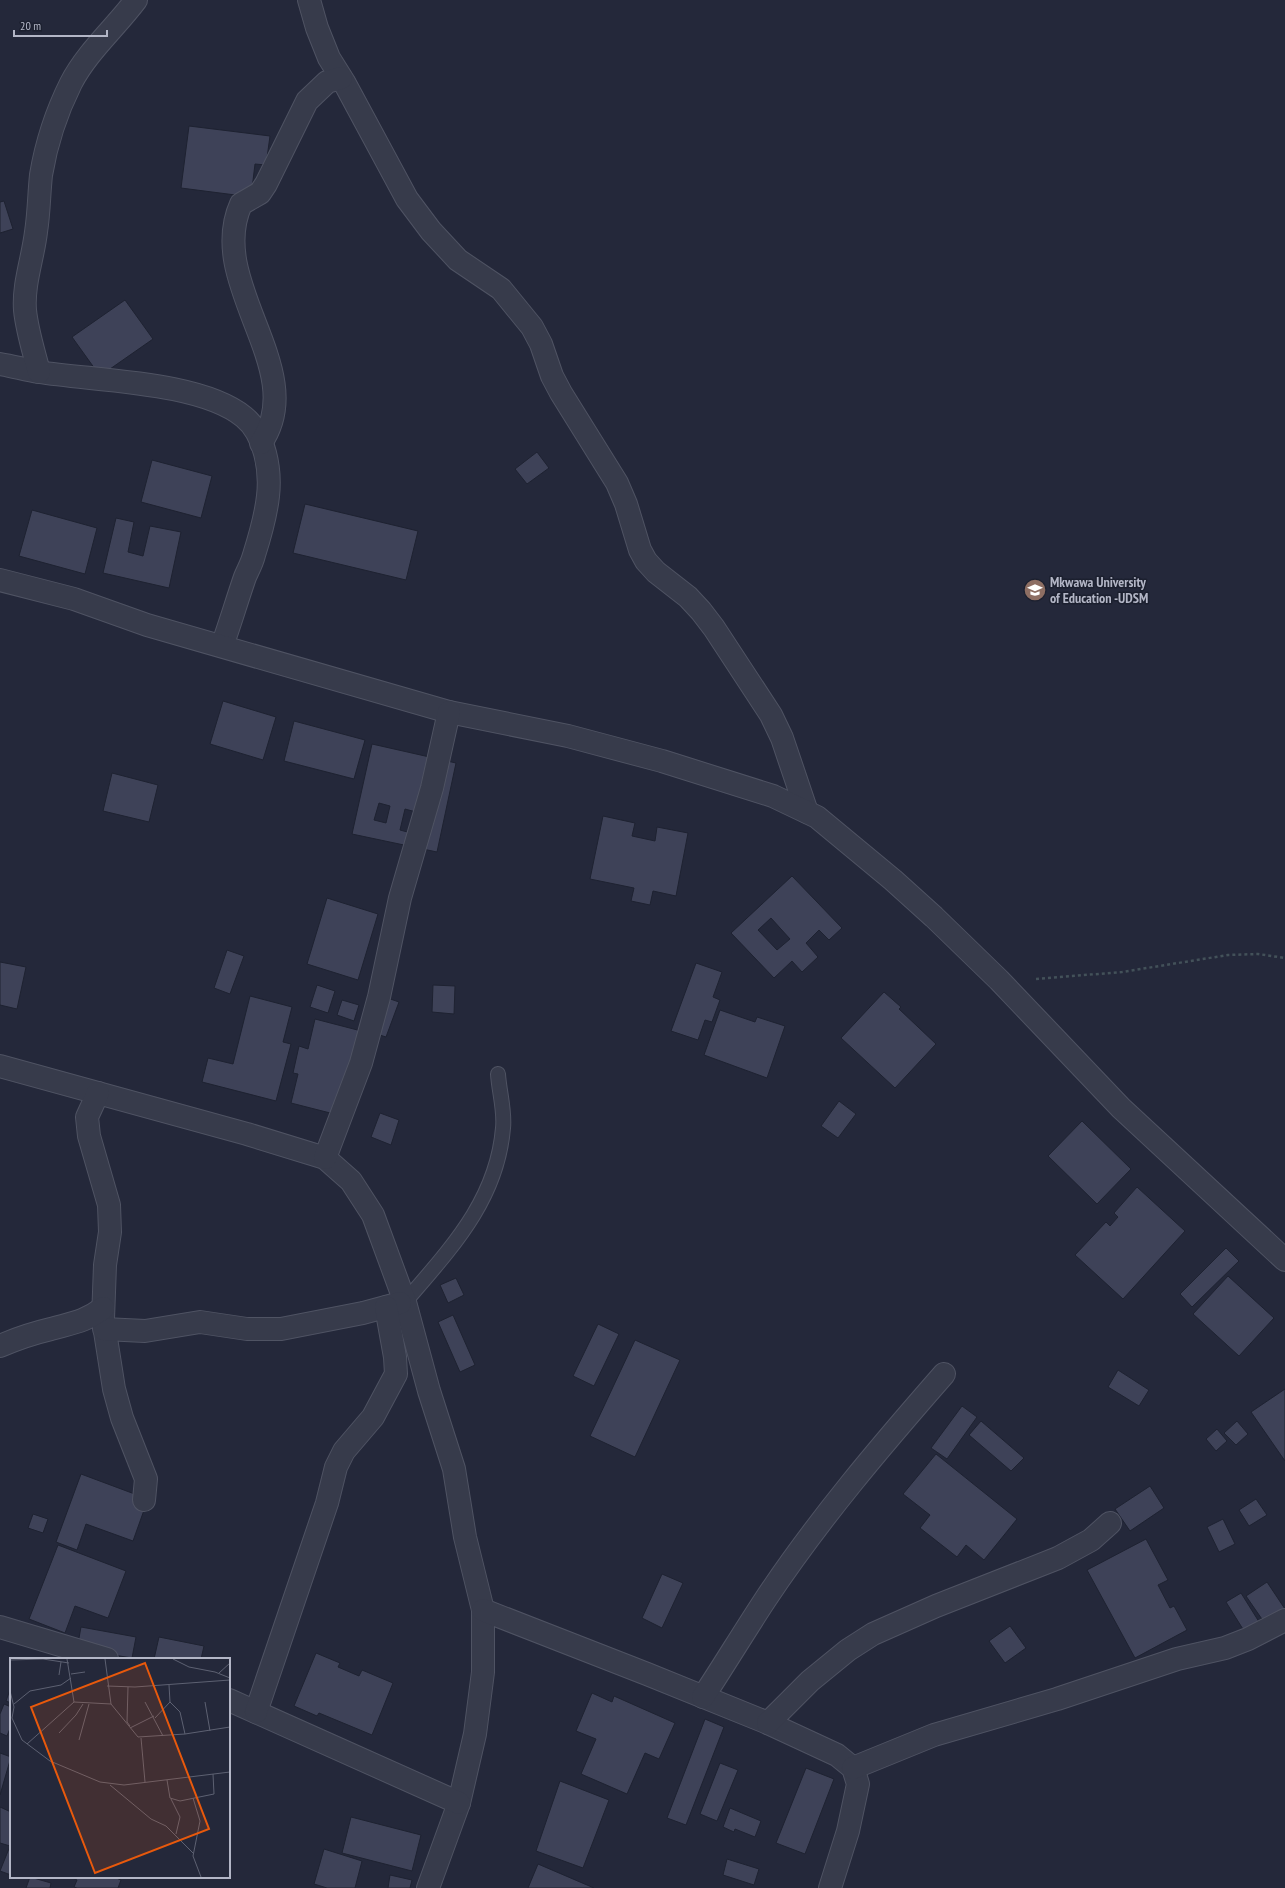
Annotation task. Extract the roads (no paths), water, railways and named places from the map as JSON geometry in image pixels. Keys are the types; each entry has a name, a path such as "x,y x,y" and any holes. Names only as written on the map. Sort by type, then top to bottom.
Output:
{"street":[{"path":"39,372 28,331 25,310 25,292 36,231 39,196 46,152 71,84 87,57 120,22 136,0"},
{"path":"309,0 324,46 407,200 431,231 458,260 502,289 532,327 541,344 552,376 561,393 617,483 626,504 640,550 646,561 656,572 688,597 701,611 714,628 771,715 782,738 807,812"},
{"path":"261,443 268,432 272,417 274,394 272,372 239,281 234,256 233,226 241,204 260,193 266,184 307,101 327,82 342,78"},
{"path":"0,364 39,372 141,384 178,391 215,401 244,417 251,425 265,454 268,476 268,496 254,556 222,646"},
{"path":"0,580 74,599 147,625 450,712 568,736 662,761 773,796 817,817 893,880 999,980 1120,1108 1285,1260"},
{"path":"325,1158 361,1063 378,997 400,898 432,788 450,712"},
{"path":"0,1066 247,1134 325,1158 351,1181 373,1216 396,1304 429,1391 454,1469 465,1538 483,1610 483,1672 475,1734 458,1803 428,1888"},
{"path":"98,1093 87,1117 89,1136 109,1205 110,1232 105,1265 103,1318 114,1389 122,1418 146,1479 144,1500"},
{"path":"0,1346 50,1329 81,1322 92,1316 145,1331 200,1322 247,1329 281,1329 323,1322 396,1304"},
{"path":"256,1712 328,1503 336,1467 344,1451 373,1417 396,1374 396,1304"},
{"path":"703,1697 765,1599 812,1534 872,1457 944,1374"},
{"path":"768,1723 810,1681 848,1650 873,1634 936,1606 1058,1558 1091,1540 1110,1524"},
{"path":"483,1610 768,1723 837,1755 853,1768 858,1784 848,1831 830,1888"},
{"path":"853,1768 934,1735 1057,1699 1177,1659 1225,1648 1248,1639 1285,1620"},
{"path":"0,1626 104,1658"},
{"path":"230,1700 458,1803"}],"lane":[{"path":"396,1304 461,1236 483,1200 495,1169 504,1128 498,1074"}],"place":[{"name":"Mkwawa University of Education -UDSM","path":"1035,590"}]}
